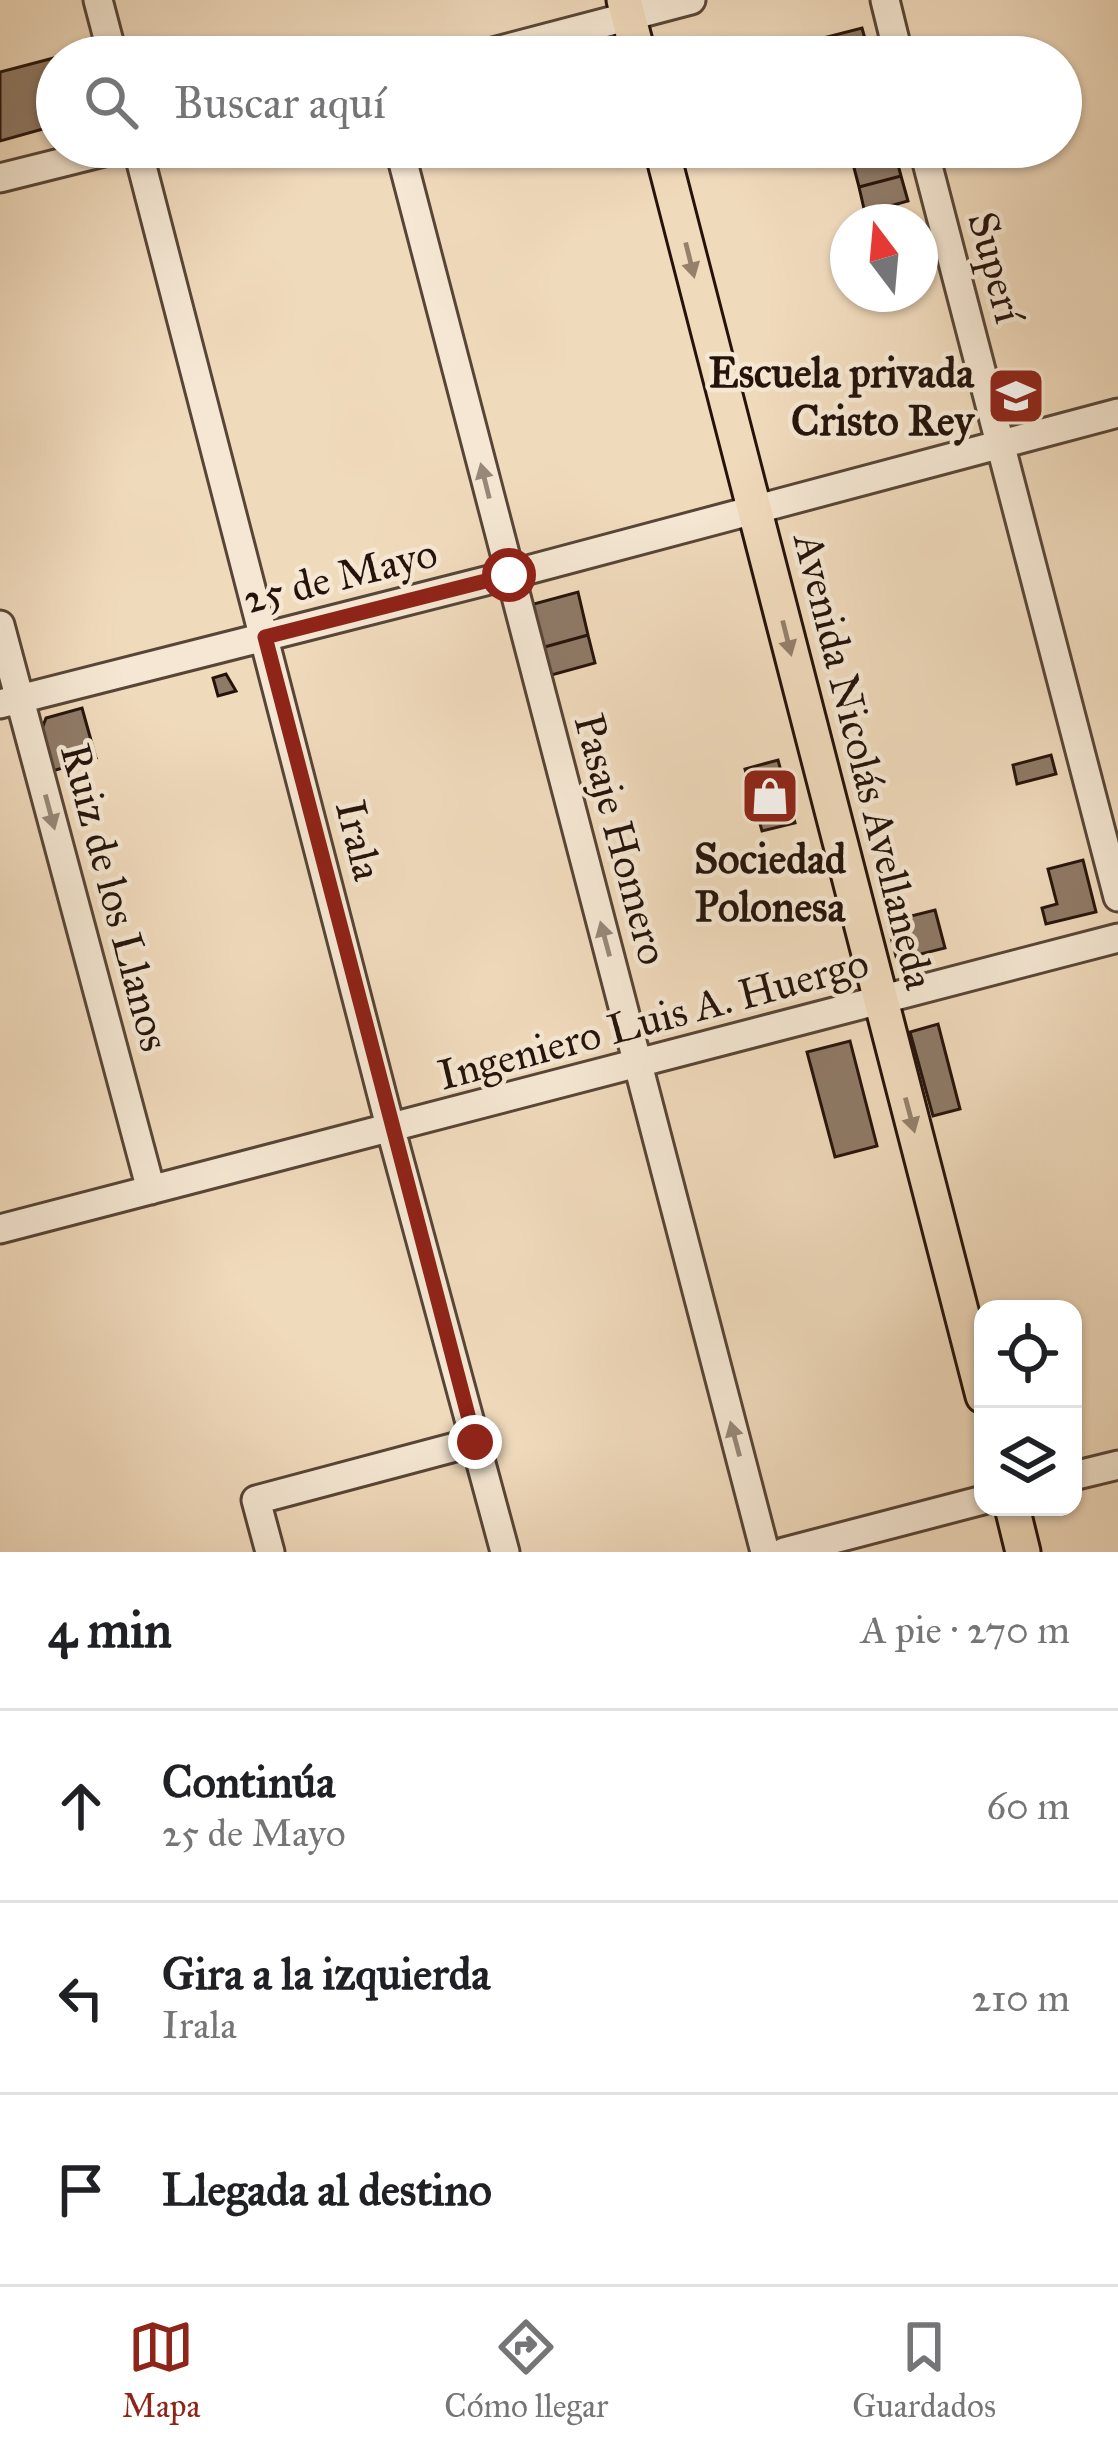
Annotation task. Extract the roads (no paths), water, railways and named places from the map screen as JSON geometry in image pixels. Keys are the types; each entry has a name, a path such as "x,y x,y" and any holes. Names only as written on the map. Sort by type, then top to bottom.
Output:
{"main road":[{"name":"Avenida Nicolás Avellaneda","path":"667,168 974,1361"},
{"path":"1014,1516 1023,1552"}],"street":[{"path":"98,0 107,36"},
{"path":"539,36 626,8 692,0"},
{"path":"885,0 894,36"},
{"path":"0,178 40,168"},
{"name":"Irala","path":"142,168 505,1552"},
{"name":"Pasaje Homero","path":"404,168 764,1552"},
{"name":"Superí","path":"928,168 1118,897"},
{"name":"25 de Mayo","path":"10,702 1118,413"},
{"name":"Ruiz de los Llanos","path":"0,625 10,702 151,1190"},
{"name":"Ingeniero Luis A. Huergo","path":"0,1229 1118,938"},
{"path":"270,1552 256,1500 475,1442"},
{"path":"1082,1475 1118,1465"},
{"path":"784,1552 974,1502"}],"place":[{"name":"Escuela privada Cristo Rey","path":"1016,396"},
{"name":"Sociedad Polonesa","path":"770,796"}]}
